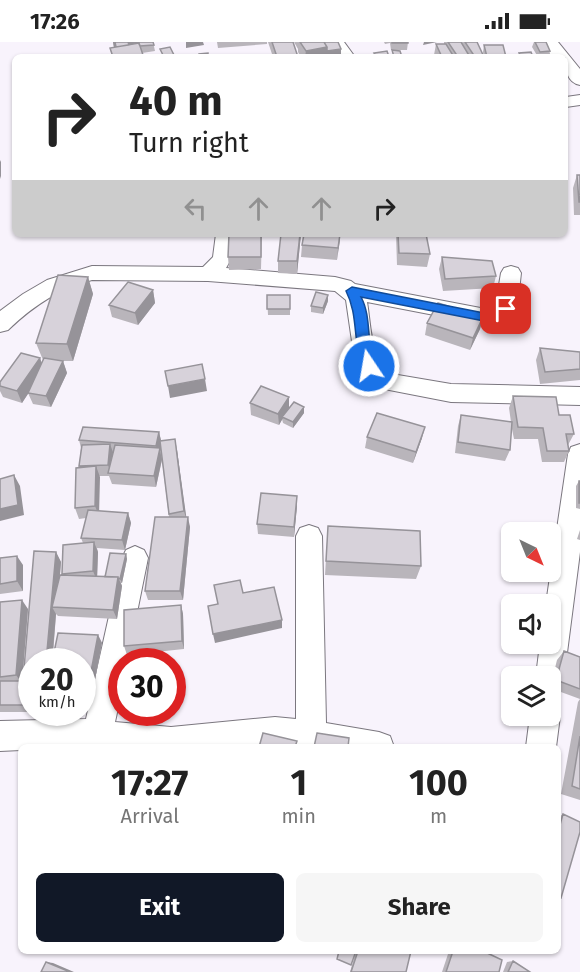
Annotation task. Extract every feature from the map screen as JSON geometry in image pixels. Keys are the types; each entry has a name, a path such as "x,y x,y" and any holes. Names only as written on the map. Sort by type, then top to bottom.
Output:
{"street":[{"path":"549,42 559,54"},
{"path":"568,65 580,80"},
{"path":"208,274 218,266 227,251 226,237"},
{"path":"0,324 32,299 75,276 108,271 208,274 336,284 352,291 491,318 503,314 506,309 511,273"},
{"path":"352,291 359,305 364,355 376,376 387,382 451,393 580,396"},
{"path":"551,666 580,454"},
{"path":"309,536 311,735"},
{"path":"97,735 135,558"},
{"path":"541,744 544,726"},
{"path":"0,736 75,733 171,742 275,732 311,735 363,744"}],"building":[{"path":"115,42 128,42 129,45 116,47"},
{"path":"138,42 153,42 154,45 140,46"},
{"path":"272,42 293,42 297,54 276,54"},
{"path":"300,42 324,42 327,47 306,51"},
{"path":"324,42 338,42 341,49 327,51"},
{"path":"448,42 461,42 468,54 456,54"},
{"path":"465,42 477,42 483,54 473,54"},
{"path":"535,42 546,42 550,51 540,52"},
{"path":"139,43 143,54 112,54 110,48"},
{"path":"436,44 446,44 452,54 441,54"},
{"path":"484,45 503,45 505,54 486,54"},
{"path":"170,47 174,54 162,54 160,49"},
{"path":"392,50 400,51 401,54 393,54"},
{"path":"387,51 388,54 375,54"},
{"path":"577,175 580,175 580,202 579,202"},
{"path":"229,237 261,237 261,257 228,257"},
{"path":"281,237 300,237 297,261 278,261"},
{"path":"303,237 340,237 338,248 302,245"},
{"path":"398,237 427,237 430,254 399,253"},
{"path":"442,257 492,261 496,276 445,279"},
{"path":"58,275 88,277 67,344 36,343"},
{"path":"128,282 153,290 135,313 109,305"},
{"path":"316,292 328,295 323,308 311,306"},
{"path":"267,295 290,295 290,309 267,309"},
{"path":"438,303 483,317 473,338 427,323"},
{"path":"540,348 580,352 580,369 545,372"},
{"path":"21,353 40,358 17,391 0,386 0,382"},
{"path":"44,358 63,361 46,396 28,393"},
{"path":"202,364 205,379 168,386 165,371"},
{"path":"261,386 289,397 278,414 250,403"},
{"path":"513,396 556,397 559,415 570,415 574,434 566,434 569,451 547,451 543,428 518,427"},
{"path":"294,402 304,407 293,422 282,417"},
{"path":"377,413 425,427 416,452 367,437"},
{"path":"461,415 512,422 510,450 458,442"},
{"path":"83,427 159,432 156,446 79,440"},
{"path":"175,439 184,511 169,514 160,441"},
{"path":"110,444 108,465 79,466 82,445"},
{"path":"115,445 160,448 154,476 108,473"},
{"path":"96,466 95,506 75,508 76,468"},
{"path":"14,475 18,505 0,509 0,479"},
{"path":"261,493 297,496 294,527 257,524"},
{"path":"88,510 128,513 122,540 81,538"},
{"path":"155,517 188,517 180,591 145,591"},
{"path":"328,526 420,531 421,566 326,561"},
{"path":"94,542 93,571 62,574 63,545"},
{"path":"34,551 56,552 47,648 26,648"},
{"path":"110,553 126,554 120,579 105,577"},
{"path":"17,556 17,581 0,584 0,558"},
{"path":"60,575 118,577 113,610 52,607"},
{"path":"240,580 243,593 274,587 282,620 213,634 208,606 218,604 214,585"},
{"path":"22,600 16,675 0,677 0,602"},
{"path":"181,605 182,641 124,646 124,610"},
{"path":"58,633 98,635 96,648 55,648"},
{"path":"564,651 580,657 580,689 561,682 560,666"},
{"path":"0,681 18,681 18,705 0,705"},
{"path":"263,733 297,741 296,744 260,744"},
{"path":"317,733 349,738 348,744 315,744"},
{"path":"580,736 580,789 572,786"},
{"path":"563,814 580,822 580,832 561,898 561,821"},
{"path":"338,954 355,954 351,965 337,959"},
{"path":"357,954 410,954 406,972 351,972"},
{"path":"452,954 489,954 502,960 499,972 446,972"},
{"path":"513,961 530,972 508,972"},
{"path":"46,962 70,972 41,972"}],"route":[{"path":"369,366 364,355 359,305 352,291 491,318 498,317 506,309"}]}
